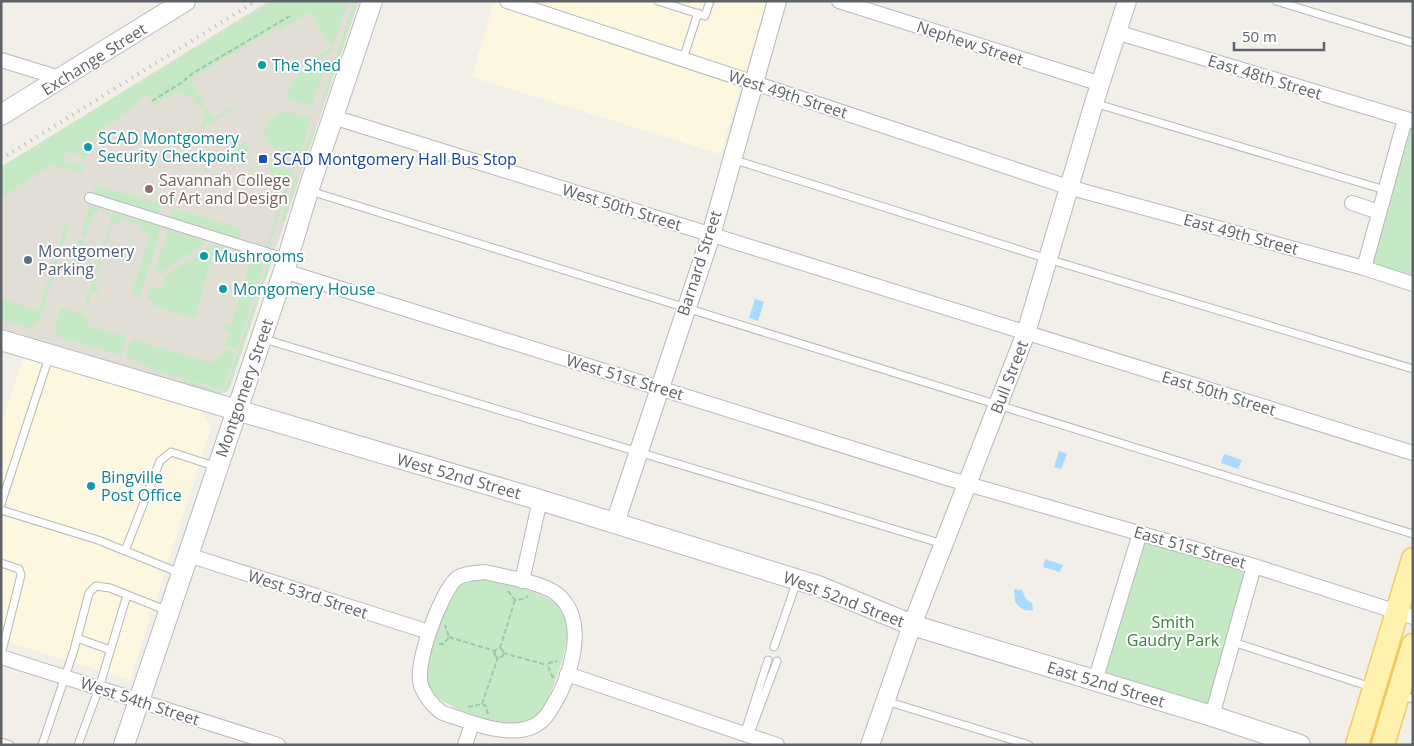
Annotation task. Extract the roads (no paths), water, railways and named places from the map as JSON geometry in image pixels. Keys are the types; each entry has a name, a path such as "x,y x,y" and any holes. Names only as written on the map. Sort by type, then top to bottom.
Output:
{"main road":[{"name":"Exchange Street","path":"1,115 63,79 185,1"},
{"name":"Montgomery Street","path":"124,745 286,266 308,191 372,1"},
{"name":"West 52nd Street","path":"1,340 540,500 798,580 912,624"},
{"path":"1357,745 1374,688 1405,614 1413,559"},
{"name":"East 52nd Street","path":"912,624 1300,745"},
{"path":"1383,745 1405,697 1413,644"}],"street":[{"name":"West 49th Street","path":"507,1 1068,187"},
{"name":"Barnard Street","path":"614,523 685,307 711,235 777,1"},
{"name":"Nephew Street","path":"839,1 1101,84"},
{"name":"Bull Street","path":"870,745 912,624 944,544 965,484 1026,332 1068,187 1127,1"},
{"name":"East 48th Street","path":"1116,32 1409,120"},
{"path":"1,60 63,79"},
{"name":"West 50th Street","path":"333,117 1026,332"},
{"path":"1364,268 1379,212 1409,120"},
{"name":"East 49th Street","path":"1068,187 1364,268 1413,284"},
{"path":"90,198 286,266"},
{"path":"1352,203 1379,212"},
{"name":"West 51st Street","path":"286,266 965,484"},
{"name":"East 50th Street","path":"1026,332 1413,453"},
{"name":"East 51st Street","path":"965,484 1254,566 1405,614"},
{"path":"522,581 540,500"},
{"path":"1095,681 1140,533"},
{"name":"West 53rd Street","path":"185,565 429,632"},
{"path":"1212,716 1254,566"},
{"path":"485,572 522,581 557,594 572,614 575,625 567,674 549,714 542,721 517,730 502,731 472,724 441,712 431,703 420,687 420,664 429,632 456,580 470,573 485,572"},
{"name":"West 54th Street","path":"1,657 278,745"},
{"path":"567,674 777,745"},
{"path":"464,745 472,724"}],"lane":[{"path":"658,1 706,16 710,1"},
{"path":"1276,1 1413,43"},
{"path":"684,60 698,13"},
{"path":"1094,102 1386,190"},
{"path":"731,159 1048,259 1413,369"},
{"path":"308,191 1413,534"},
{"path":"261,338 944,544"},
{"path":"1,504 50,354"},
{"path":"125,551 160,461 171,452 217,467"},
{"path":"1,510 98,540 125,551 185,565"},
{"path":"1,563 19,569 21,575 1,657"},
{"path":"774,647 798,580"},
{"path":"42,745 77,638 89,593 96,586 110,588 169,611"},
{"path":"78,745 99,688 127,594"},
{"path":"77,638 110,650"},
{"path":"1233,642 1374,688"},
{"path":"747,736 768,660"},
{"path":"747,736 777,661"},
{"path":"885,700 1029,745"},
{"path":"1,742 10,745"}],"water":[{"path":"755,299 764,302 758,321 749,318"},
{"path":"1059,451 1067,454 1061,469 1054,467"},
{"path":"1224,454 1242,460 1238,469 1221,463"},
{"path":"1045,559 1063,565 1060,572 1043,567"},
{"path":"1014,589 1022,590 1026,599 1032,603 1033,610 1025,610 1015,602"}],"railway":[{"path":"1,159 256,1"}],"place":[{"name":"The Shed","path":"262,65"},
{"name":"SCAD Montgomery Security Checkpoint","path":"88,147"},
{"name":"SCAD Montgomery Hall Bus Stop","path":"263,159"},
{"name":"Savannah College of Art and Design","path":"149,189"},
{"name":"Mushrooms","path":"204,256"},
{"name":"Montgomery Parking","path":"28,260"},
{"name":"Mongomery House","path":"223,289"},
{"name":"Bingville Post Office","path":"91,486"}],"park label":[{"name":"Smith Gaudry Park","path":"1173,631"}]}
